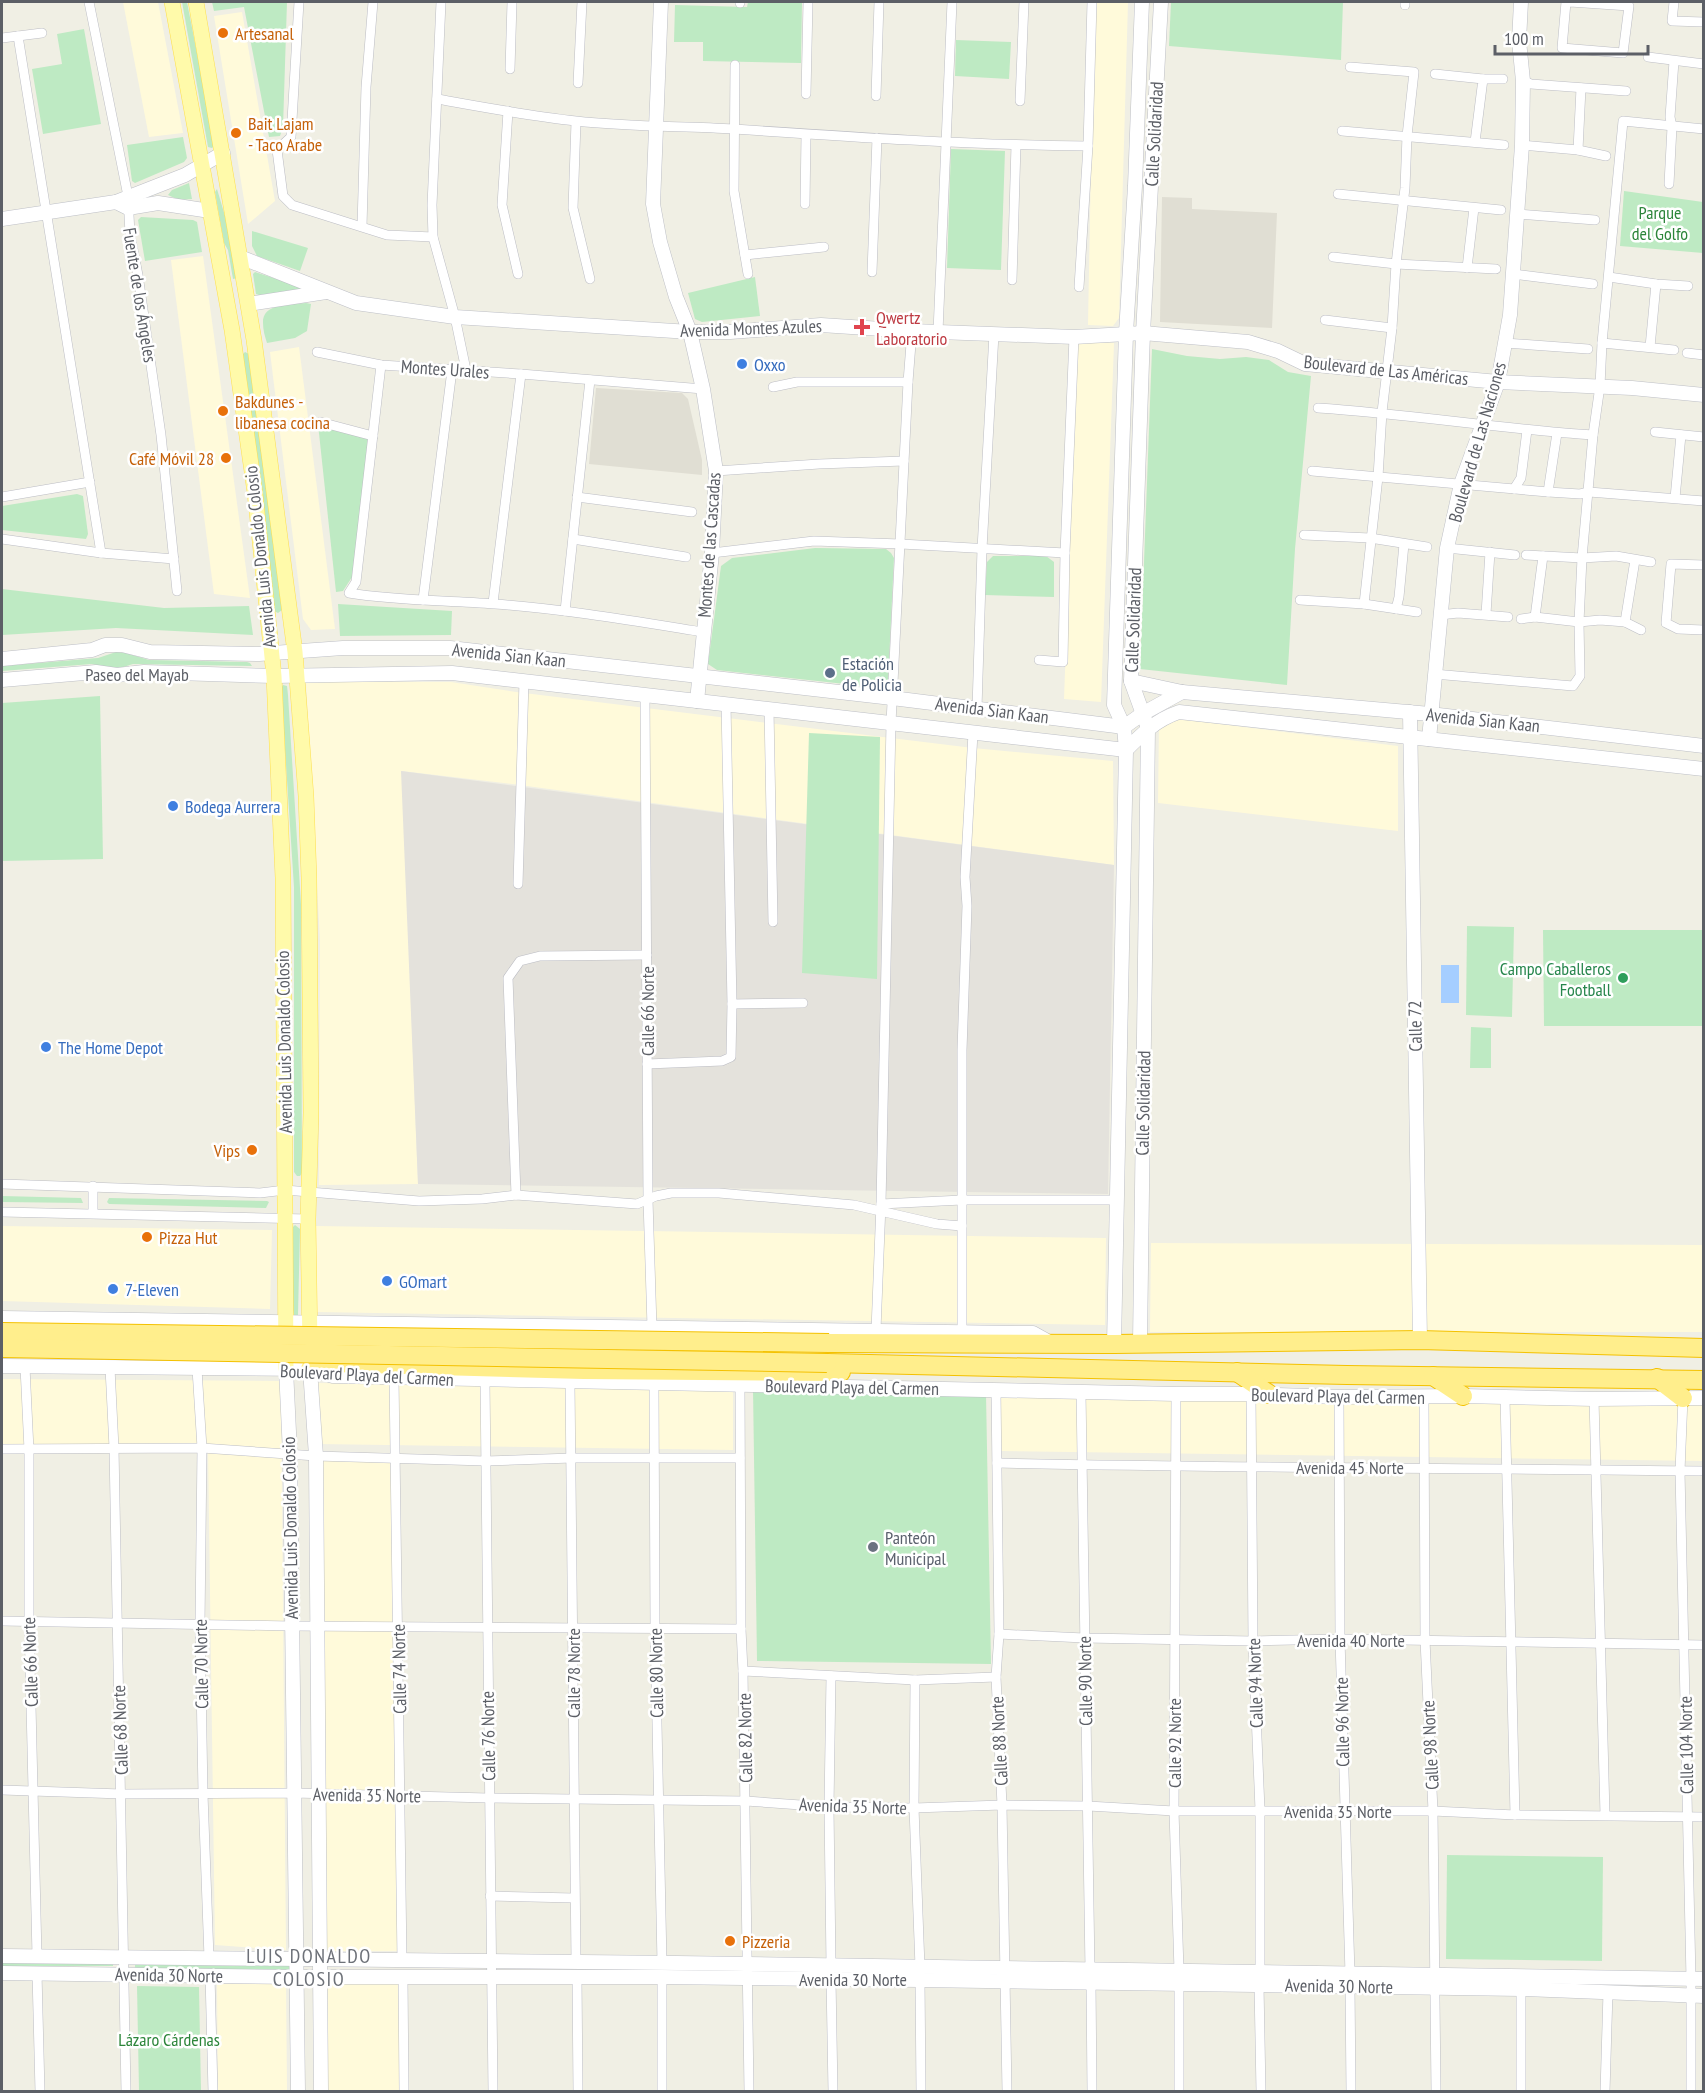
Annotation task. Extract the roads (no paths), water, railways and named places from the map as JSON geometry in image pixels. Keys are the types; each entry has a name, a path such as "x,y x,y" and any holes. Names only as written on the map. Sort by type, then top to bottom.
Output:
{"highway":[{"path":"2,1332 829,1343 1140,1344 1420,1340 1704,1348"},
{"path":"2,1348 1704,1380"},
{"path":"310,1369 332,1363 395,1371 584,1370 1029,1374 1046,1367"},
{"path":"1237,1371 1260,1394"},
{"path":"1433,1376 1463,1396"},
{"path":"1657,1378 1683,1398"}],"main road":[{"name":"Avenida Luis Donaldo Colosio","path":"172,2 234,344 255,493 273,676 283,878 285,1323 290,1453 298,2091"},
{"name":"Avenida Luis Donaldo Colosio","path":"196,2 254,340 295,652 306,796 309,878 309,1323 316,1456 321,2091"},
{"name":"Montes de las Cascadas","path":"660,2 653,204 660,242 676,297 690,332 703,389 716,471 712,553 697,701"},
{"name":"Calle Solidaridad","path":"1114,1344 1126,750 1124,727 1114,705 1126,333 1135,186 1142,2"},
{"name":"Calle Solidaridad","path":"1140,1344 1148,728 1131,681 1143,333 1161,2"},
{"name":"Boulevard de Las Naciones","path":"1429,739 1447,548 1461,484 1498,382 1510,315 1522,144 1523,81 1519,41 1521,2"},
{"path":"124,202 185,175 223,153"},
{"path":"2,219 124,202 158,203 210,211"},
{"name":"Avenida Montes Azules","path":"240,257 356,303 455,317 690,332 730,332 820,325 1074,337 1143,333"},
{"path":"225,285 248,304 326,291"},
{"name":"Boulevard de Las Américas","path":"1143,333 1248,342 1278,351 1305,364 1498,382 1600,386 1704,395"},
{"path":"234,344 254,340"},
{"name":"Paseo del Mayab","path":"2,659 92,650 105,645 122,645 150,652 270,654"},
{"path":"369,648 370,674"},
{"name":"Avenida Sian Kaan","path":"270,654 369,648 450,648 1124,727"},
{"name":"Paseo del Mayab","path":"2,680 96,672 117,675 144,672 273,676"},
{"name":"Avenida Sian Kaan","path":"273,676 452,673 1126,750 1148,728 1162,718 1179,712 1704,769"},
{"name":"Avenida Sian Kaan","path":"1131,681 1182,692 1430,714 1704,746"},
{"path":"1124,727 1142,714 1182,692"},
{"name":"Calle 72","path":"1410,712 1420,1340"},
{"path":"1117,1200 1142,1203"},
{"path":"1116,1231 1141,1232"},
{"path":"2,1318 962,1332 1033,1334 1051,1343"},
{"path":"194,1322 201,1328 207,1350 197,1369"},
{"path":"389,1324 383,1330 378,1344 395,1371"},
{"name":"Boulevard Playa del Carmen","path":"2,1366 310,1369"},
{"name":"Boulevard Playa del Carmen","path":"395,1371 484,1381 570,1383 1339,1397 1704,1398"},
{"name":"Avenida 30 Norte","path":"2,1956 576,1962 662,1970 1179,1978 1435,1981 1697,1979"},
{"name":"Avenida 30 Norte","path":"2,1973 296,1977 577,1977 662,1970"},
{"name":"Avenida 30 Norte","path":"1435,1981 1521,1989 1697,1996"}],"street":[{"name":"Fuente de los Ángeles","path":"89,2 138,275 161,435 177,591"},
{"path":"299,2 291,137 277,150 283,196 292,205 387,235 432,237"},
{"path":"362,226 366,87 373,2"},
{"path":"441,2 432,237 455,317 466,370"},
{"path":"510,69 512,2"},
{"path":"578,83 582,2"},
{"path":"806,94 808,2"},
{"path":"876,96 879,2"},
{"path":"938,332 952,2"},
{"path":"1020,101 1024,2"},
{"path":"1079,287 1088,146 1092,2"},
{"path":"1568,2 1629,6 1623,53 1562,48 1568,2"},
{"path":"1674,2 1672,21 1704,22"},
{"path":"2,38 42,33"},
{"path":"18,36 101,553"},
{"path":"1648,57 1704,64"},
{"path":"1669,184 1674,61"},
{"path":"735,65 734,191 748,274"},
{"path":"1350,67 1414,72 1388,371 1364,604"},
{"path":"1435,74 1503,79"},
{"path":"1475,142 1483,79"},
{"path":"1523,81 1531,84 1626,91"},
{"path":"1578,150 1581,88"},
{"path":"437,99 576,122 1016,145 1088,146"},
{"path":"508,111 502,205 518,274"},
{"path":"1434,674 1573,686 1580,676 1579,622 1582,558 1593,435 1600,386 1602,342 1623,121 1704,129"},
{"path":"576,122 573,208 590,279"},
{"path":"1342,131 1504,145"},
{"path":"805,204 806,135"},
{"path":"872,272 877,138"},
{"path":"1522,144 1578,150 1606,156"},
{"path":"1012,280 1016,145"},
{"path":"1338,194 1500,210"},
{"path":"1467,268 1474,208"},
{"path":"1518,214 1595,220"},
{"path":"745,255 824,247"},
{"path":"1333,257 1396,264 1496,269"},
{"path":"1513,274 1593,284"},
{"path":"1609,277 1656,284 1688,285"},
{"path":"1650,347 1656,284"},
{"path":"1325,320 1392,328"},
{"path":"876,1330 881,1208 891,723 912,331"},
{"path":"977,708 982,549 994,334"},
{"path":"1039,660 1063,662 1074,337"},
{"path":"1602,342 1674,350"},
{"path":"1505,344 1588,348"},
{"path":"317,352 381,365"},
{"path":"1687,353 1704,355"},
{"name":"Montes Urales","path":"423,600 349,593 356,582 381,365 703,389"},
{"path":"452,370 423,600 493,603 565,610 703,632"},
{"path":"493,603 521,374"},
{"path":"565,610 590,380"},
{"path":"772,387 797,382 908,382"},
{"path":"1318,408 1382,412 1527,430 1593,435"},
{"path":"320,422 372,436"},
{"path":"1514,489 1521,478 1527,430"},
{"path":"1656,432 1704,437"},
{"path":"1548,492 1557,433"},
{"path":"1675,498 1681,435"},
{"path":"716,471 904,461"},
{"path":"1311,471 1548,492 1580,494 1588,492 1704,501"},
{"path":"2,497 90,482"},
{"path":"577,497 692,512"},
{"path":"1304,535 1370,538 1427,547"},
{"path":"2,539 101,553 174,559"},
{"path":"573,539 686,557"},
{"path":"712,553 814,541 1065,553"},
{"path":"1396,609 1404,544"},
{"path":"1447,548 1582,558 1616,556 1651,562"},
{"path":"1486,614 1490,552"},
{"path":"1535,617 1543,556"},
{"path":"1625,622 1635,560"},
{"path":"1704,565 1671,564 1666,623 1678,629 1704,630"},
{"path":"1300,600 1364,604 1417,612"},
{"path":"1440,615 1458,613 1508,617"},
{"path":"1521,619 1535,617 1579,622 1600,620 1625,622 1641,630"},
{"path":"518,884 524,681"},
{"name":"Calle 66 Norte","path":"645,695 648,1200 652,1327"},
{"path":"647,1064 727,1060 731,1057 726,704"},
{"path":"769,709 773,922"},
{"path":"962,1332 962,1050 967,906 965,877 974,733"},
{"path":"516,1195 508,978 520,961 540,956 646,955"},
{"path":"732,1004 803,1003"},
{"path":"2,1184 260,1193 285,1190 419,1201 482,1199 516,1195 638,1204 656,1196 719,1193 881,1208 937,1224 962,1226"},
{"path":"93,1186 93,1214"},
{"path":"881,1208 962,1200 1117,1200"},
{"path":"2,1212 308,1219"},
{"name":"Calle 66 Norte","path":"25,1367 29,1450 29,1622 38,1956"},
{"name":"Calle 68 Norte","path":"110,1368 122,1794 126,2091"},
{"name":"Calle 70 Norte","path":"197,1369 202,1449 200,1624 209,1958"},
{"name":"Calle 74 Norte","path":"395,1371 402,1961"},
{"name":"Calle 76 Norte","path":"484,1381 488,1798 494,2091"},
{"name":"Calle 78 Norte","path":"570,1383 576,1962"},
{"name":"Calle 80 Norte","path":"654,1384 662,2091"},
{"name":"Calle 82 Norte","path":"740,1385 741,1629 746,1801 749,2091"},
{"name":"Calle 88 Norte","path":"996,1390 999,1634 996,1677 1002,1805 1007,2091"},
{"name":"Calle 90 Norte","path":"1081,1392 1092,2091"},
{"name":"Calle 92 Norte","path":"1176,1394 1174,1811 1179,1978 1179,2091"},
{"name":"Calle 94 Norte","path":"1260,1394 1252,1468 1252,1641 1260,1810 1261,2091"},
{"name":"Calle 96 Norte","path":"1339,1397 1340,1639 1351,2091"},
{"name":"Calle 98 Norte","path":"1424,1398 1425,1640 1433,1811 1436,2091"},
{"path":"1505,1398 1515,1815"},
{"name":"Calle 104 Norte","path":"1683,1398 1680,1471 1687,1817 1697,1979 1690,2091"},
{"path":"1593,1399 1605,1815"},
{"path":"2,1449 202,1449 316,1456 485,1461 572,1458 740,1458"},
{"name":"Avenida 45 Norte","path":"997,1463 1252,1468 1338,1466 1704,1471"},
{"path":"2,1621 291,1626 741,1629"},
{"name":"Avenida 40 Norte","path":"999,1634 1252,1641 1340,1639 1704,1645"},
{"path":"743,1671 915,1680 996,1677"},
{"path":"831,1676 829,1807 833,2091"},
{"path":"915,1680 914,1808 920,1973 921,2091"},
{"name":"Avenida 35 Norte","path":"2,1790 122,1794 294,1793 746,1801 829,1807 914,1808 1002,1805 1088,1806 1174,1811 1433,1811 1515,1815 1704,1817"},
{"path":"490,1896 574,1898"},
{"path":"37,1973 40,2091"},
{"path":"210,1975 213,2091"},
{"path":"403,1977 404,2091"},
{"path":"577,1977 578,2091"},
{"path":"1521,1989 1521,2091"},
{"path":"1605,2091 1608,1992"}],"water":[{"path":"1441,965 1459,965 1459,1003 1441,1003"}],"place":[{"name":"Artesanal","path":"223,33"},
{"name":"Bait Lajam - Taco Arabe","path":"236,133"},
{"name":"Qwertz Laboratorio","path":"862,327"},
{"name":"Oxxo","path":"742,364"},
{"name":"Bakdunes - libanesa cocina","path":"223,411"},
{"name":"Café Móvil 28","path":"226,458"},
{"name":"Estación de Policia","path":"830,673"},
{"name":"Bodega Aurrera","path":"173,806"},
{"name":"Campo Caballeros Football","path":"1623,978"},
{"name":"The Home Depot","path":"46,1047"},
{"name":"Vips","path":"252,1150"},
{"name":"Pizza Hut","path":"147,1237"},
{"name":"GOmart","path":"387,1281"},
{"name":"7-Eleven","path":"113,1289"},
{"name":"Panteón Municipal","path":"873,1547"},
{"name":"Pizzeria","path":"730,1941"}],"district":[{"name":"LUIS DONALDO COLOSIO","path":"309,1968"}],"park label":[{"name":"Parque del Golfo","path":"1660,222"},
{"name":"Lázaro Cárdenas","path":"169,2039"}]}
